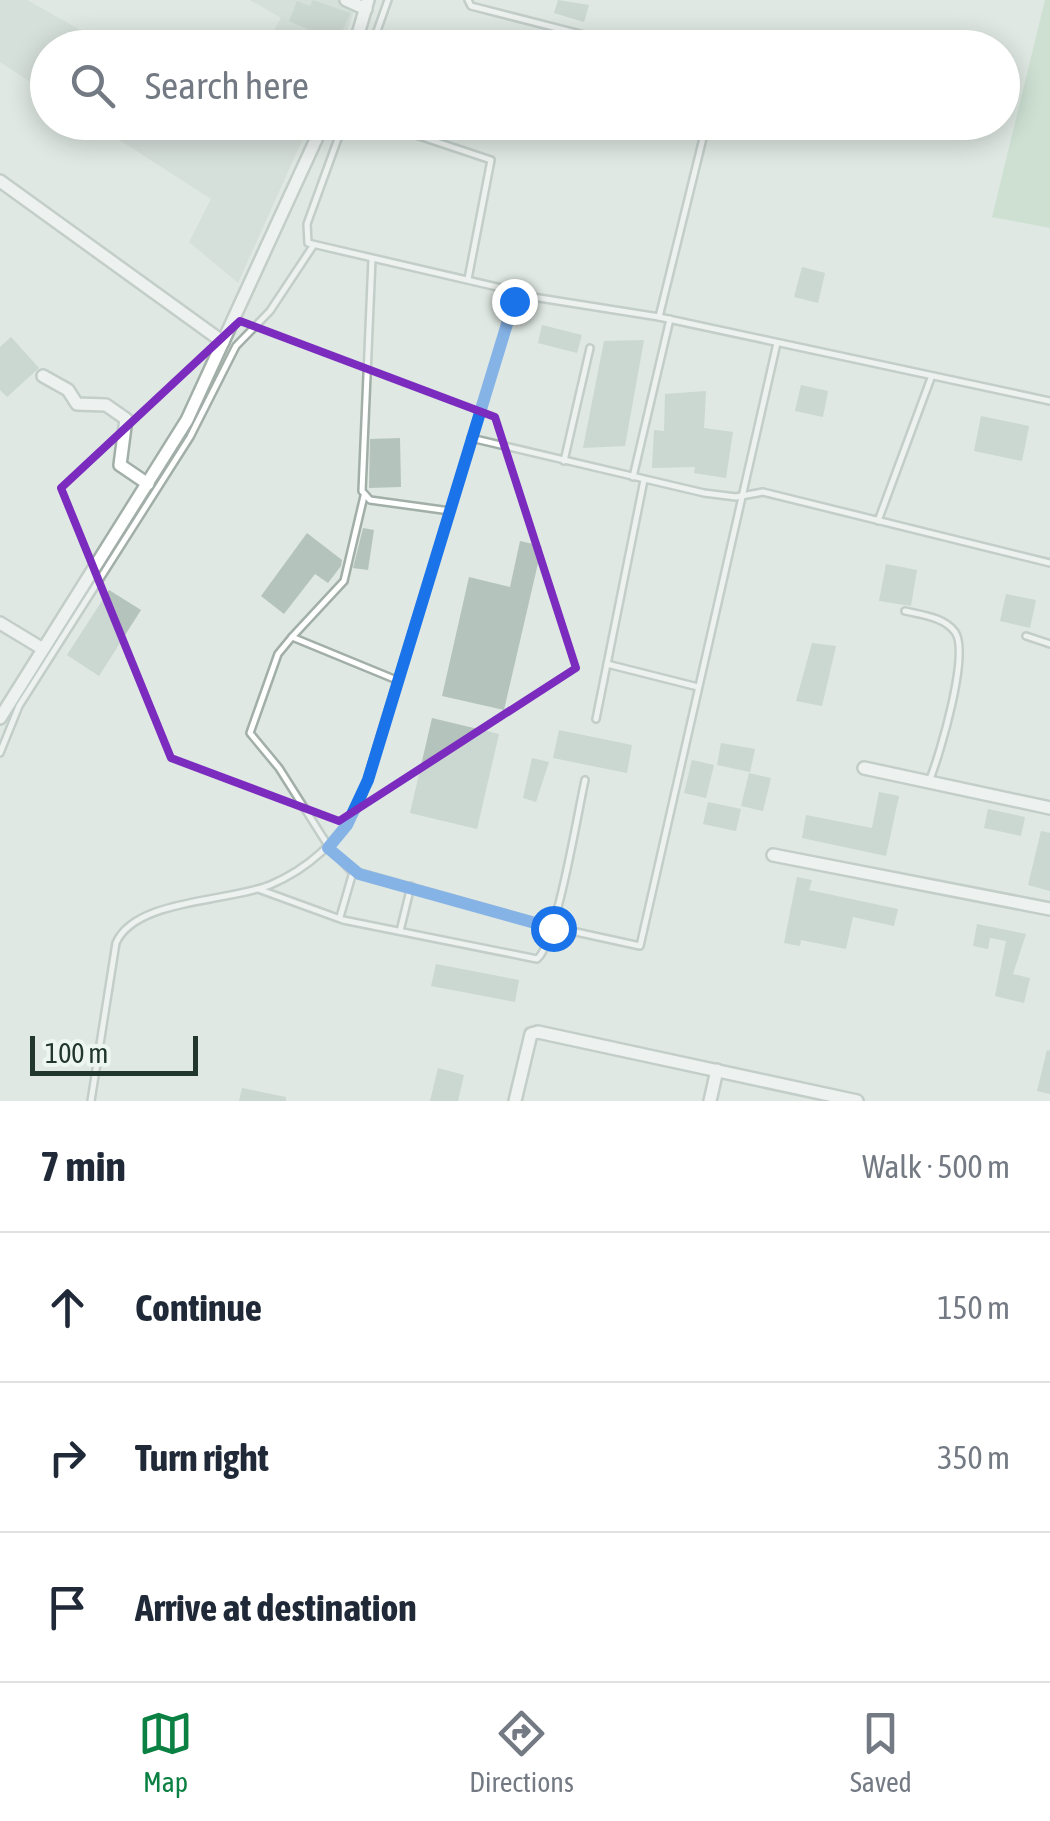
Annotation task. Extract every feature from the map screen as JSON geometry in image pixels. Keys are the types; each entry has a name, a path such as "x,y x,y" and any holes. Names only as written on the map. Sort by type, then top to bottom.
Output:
{"street":[{"path":"346,0 367,5 359,30"},
{"path":"0,718 187,420 316,140"},
{"path":"0,181 223,342"},
{"path":"43,376 68,390 77,404 106,406 126,419 120,465 148,484"},
{"path":"0,623 43,649"},
{"path":"864,768 1050,808"},
{"path":"773,855 1050,909"},
{"path":"516,1101 534,1032 857,1101"},
{"path":"710,1101 718,1070"}],"lane":[{"path":"377,30 388,0"},
{"path":"468,0 479,8 565,30"},
{"path":"337,140 307,224 306,239 313,246 468,279 514,294 658,317 1050,401"},
{"path":"431,140 490,160 468,279"},
{"path":"658,317 702,140"},
{"path":"0,752 19,706 190,437 236,346 270,310 313,246"},
{"path":"372,260 361,484 364,496 344,581 278,654 250,730 328,848 354,872 553,928 640,946 776,343"},
{"path":"91,1101 121,932 132,921 156,912 258,889 297,870 328,848 360,802 514,294"},
{"path":"633,478 670,320"},
{"path":"564,461 590,348"},
{"path":"878,521 931,378"},
{"path":"471,438 633,478 740,496 756,491 1050,564"},
{"path":"596,719 644,480"},
{"path":"364,496 450,512"},
{"path":"905,612 942,621 954,630 960,644 957,676 929,782"},
{"path":"1026,636 1050,644"},
{"path":"292,637 399,682"},
{"path":"606,664 698,687"},
{"path":"258,889 339,918 534,960 545,952 553,928 584,780"},
{"path":"339,918 354,872"},
{"path":"400,932 411,886"}],"highlighted area":[{"path":"240,321 495,417 576,668 339,821 171,758 61,488"}],"shaded area":[{"path":"0,0 27,0 81,30 30,30 30,82 0,62"},
{"path":"250,0 358,0 347,30 274,30 281,18"},
{"path":"119,140 302,140 238,283 189,242 211,199"}],"green space":[{"path":"1045,0 1050,0 1050,228 992,217 1011,140 1020,140 1020,102"}],"building":[{"path":"313,0 351,13 343,30 309,30 289,21 297,1 310,6"},
{"path":"558,0 589,5 584,22 554,13"},
{"path":"802,267 825,273 818,303 794,297"},
{"path":"542,325 582,335 577,353 538,343"},
{"path":"11,337 39,368 7,397 0,390 0,347"},
{"path":"644,340 625,446 583,448 604,341"},
{"path":"801,385 828,391 823,417 795,411"},
{"path":"706,391 704,428 733,432 726,478 694,473 695,467 652,468 654,430 664,431 665,394"},
{"path":"981,416 1029,426 1022,461 974,451"},
{"path":"400,438 401,487 369,488 370,439"},
{"path":"363,528 374,530 368,570 353,568"},
{"path":"307,533 342,560 341,566 328,583 315,574 284,614 261,596"},
{"path":"520,541 542,546 504,710 442,696 469,577 510,587"},
{"path":"886,564 917,570 911,606 879,601"},
{"path":"109,590 141,610 99,676 67,655"},
{"path":"1006,594 1036,600 1030,628 1000,621"},
{"path":"812,643 836,646 822,706 796,701"},
{"path":"432,718 499,734 477,829 410,813"},
{"path":"559,730 632,745 627,773 553,758"},
{"path":"721,743 755,749 750,772 717,765"},
{"path":"532,758 549,762 536,802 523,798"},
{"path":"692,760 714,765 706,798 684,793"},
{"path":"749,773 771,778 763,811 741,806"},
{"path":"879,792 899,796 886,856 802,838 806,815 872,828"},
{"path":"708,802 741,809 736,831 703,824"},
{"path":"988,809 1025,817 1021,836 984,828"},
{"path":"1041,831 1050,833 1050,891 1028,885"},
{"path":"797,877 812,880 809,890 898,909 894,926 853,917 846,949 801,940 800,946 784,943"},
{"path":"977,924 1026,934 1013,974 1030,978 1024,1003 995,996 1006,941 990,938 988,949 973,946"},
{"path":"436,964 519,980 515,1002 431,986"},
{"path":"1047,1050 1050,1051 1050,1094 1037,1091"},
{"path":"438,1068 464,1075 458,1101 430,1101"},
{"path":"242,1088 286,1097 286,1101 239,1101"}],"route":[{"path":"514,301 368,780 347,825 328,848 359,874 553,928"}]}
